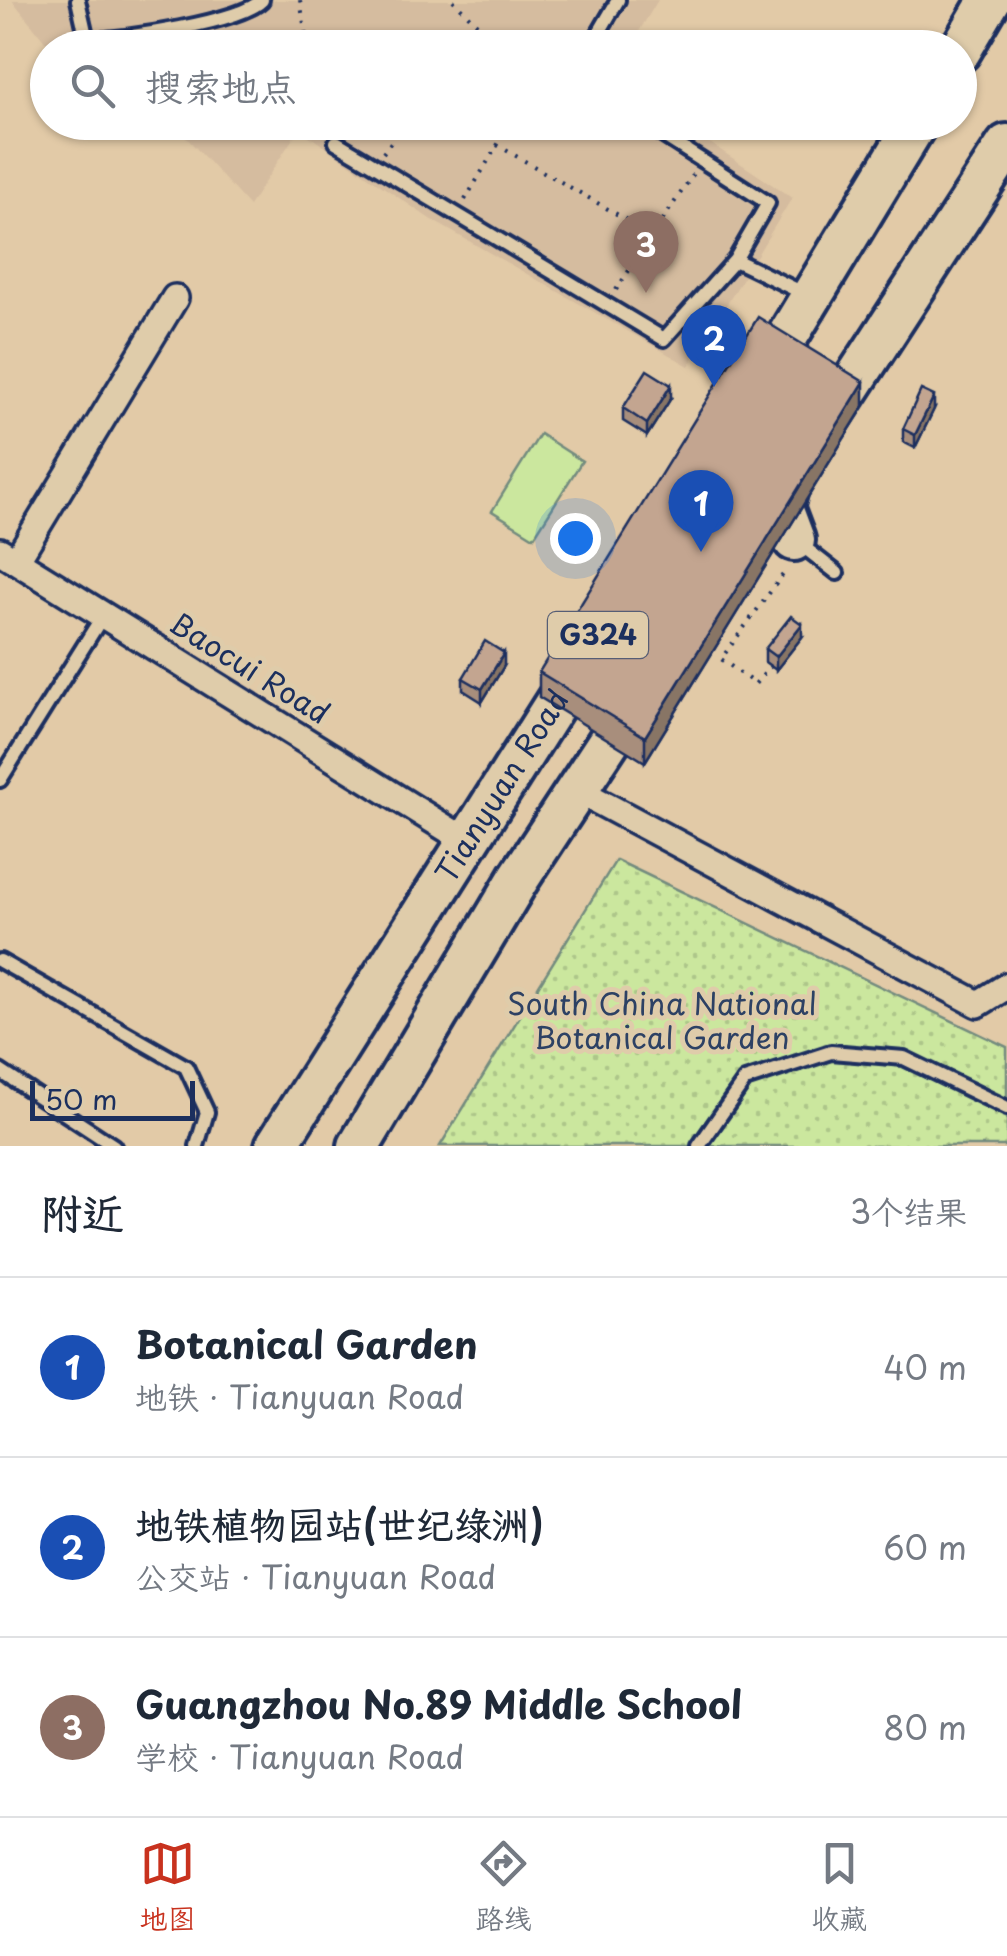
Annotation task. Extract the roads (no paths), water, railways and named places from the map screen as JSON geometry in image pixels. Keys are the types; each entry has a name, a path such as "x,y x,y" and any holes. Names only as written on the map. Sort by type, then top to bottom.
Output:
{"highway":[{"path":"973,30 990,0"},
{"path":"743,408 906,140"},
{"path":"771,545 791,474 871,358 1007,146"},
{"name":"Tianyuan Road","path":"276,1146 465,840 599,633"},
{"name":"G324","path":"359,1146 576,790 663,659"}],"street":[{"path":"8,556 175,298"},
{"name":"Baocui Road","path":"8,556 465,840"},
{"path":"576,790 978,1004 1007,986"}],"lane":[{"path":"78,0 85,30"},
{"path":"165,30 202,22 262,0"},
{"path":"600,30 618,0"},
{"path":"336,142 664,340 735,260 768,203 670,140"},
{"path":"735,260 812,297"},
{"path":"771,545 837,573"},
{"path":"0,780 102,617"},
{"path":"0,961 186,1068 207,1112 196,1146"},
{"path":"699,1146 745,1080 831,1052 904,1058 1007,1108"},
{"path":"0,1071 114,1146"}],"place":[{"name":"Guangzhou No.89 Middle School","path":"646,293"},
{"name":"地铁植物园站(世纪绿洲)","path":"714,387"},
{"name":"Botanical Garden","path":"701,552"}],"park label":[{"name":"South China National Botanical Garden","path":"662,1022"}]}
